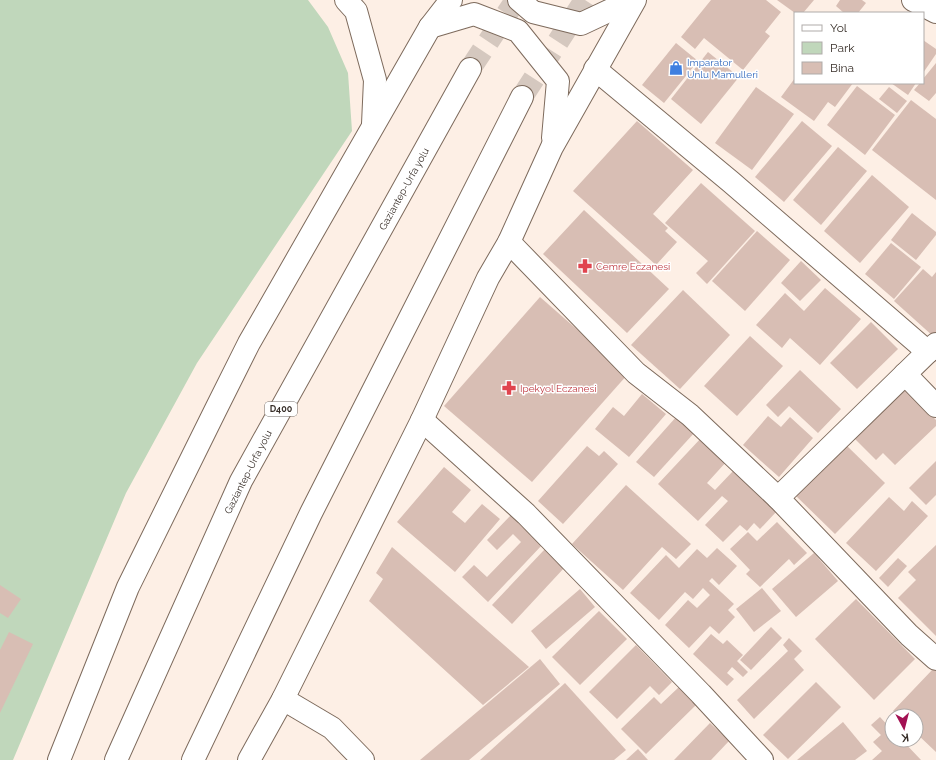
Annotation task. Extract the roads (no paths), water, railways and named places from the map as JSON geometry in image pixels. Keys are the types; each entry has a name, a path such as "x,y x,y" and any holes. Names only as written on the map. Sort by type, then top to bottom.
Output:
{"main road":[{"path":"346,0 356,11 376,80 373,130"},
{"path":"59,760 128,587 249,343 373,130 430,27 451,0"},
{"path":"519,0 533,12 581,24 632,0"},
{"path":"249,760 283,699 422,420 488,278 509,242 552,147 635,0"},
{"path":"913,0 936,12"},
{"path":"430,27 474,14 518,32 558,81 552,147"},
{"name":"Gaziantep-Urfa yolu","path":"116,760 241,482 470,69"},
{"path":"595,69 932,348 778,498"},
{"path":"193,760 311,513 522,97"},
{"path":"509,242 636,373 690,415 778,498 909,635 936,659"},
{"path":"905,374 936,406"},
{"path":"422,420 526,514 701,694 762,760"},
{"path":"283,699 332,728 363,760"}],"tunnel":[{"path":"470,69 516,0"},
{"path":"522,97 585,0"}],"place":[{"name":"Imparator Unlu Mamulleri","path":"676,68"},
{"name":"Cemre Eczanesi","path":"585,266"},
{"name":"Ipekyol Eczanesi","path":"509,388"}]}
